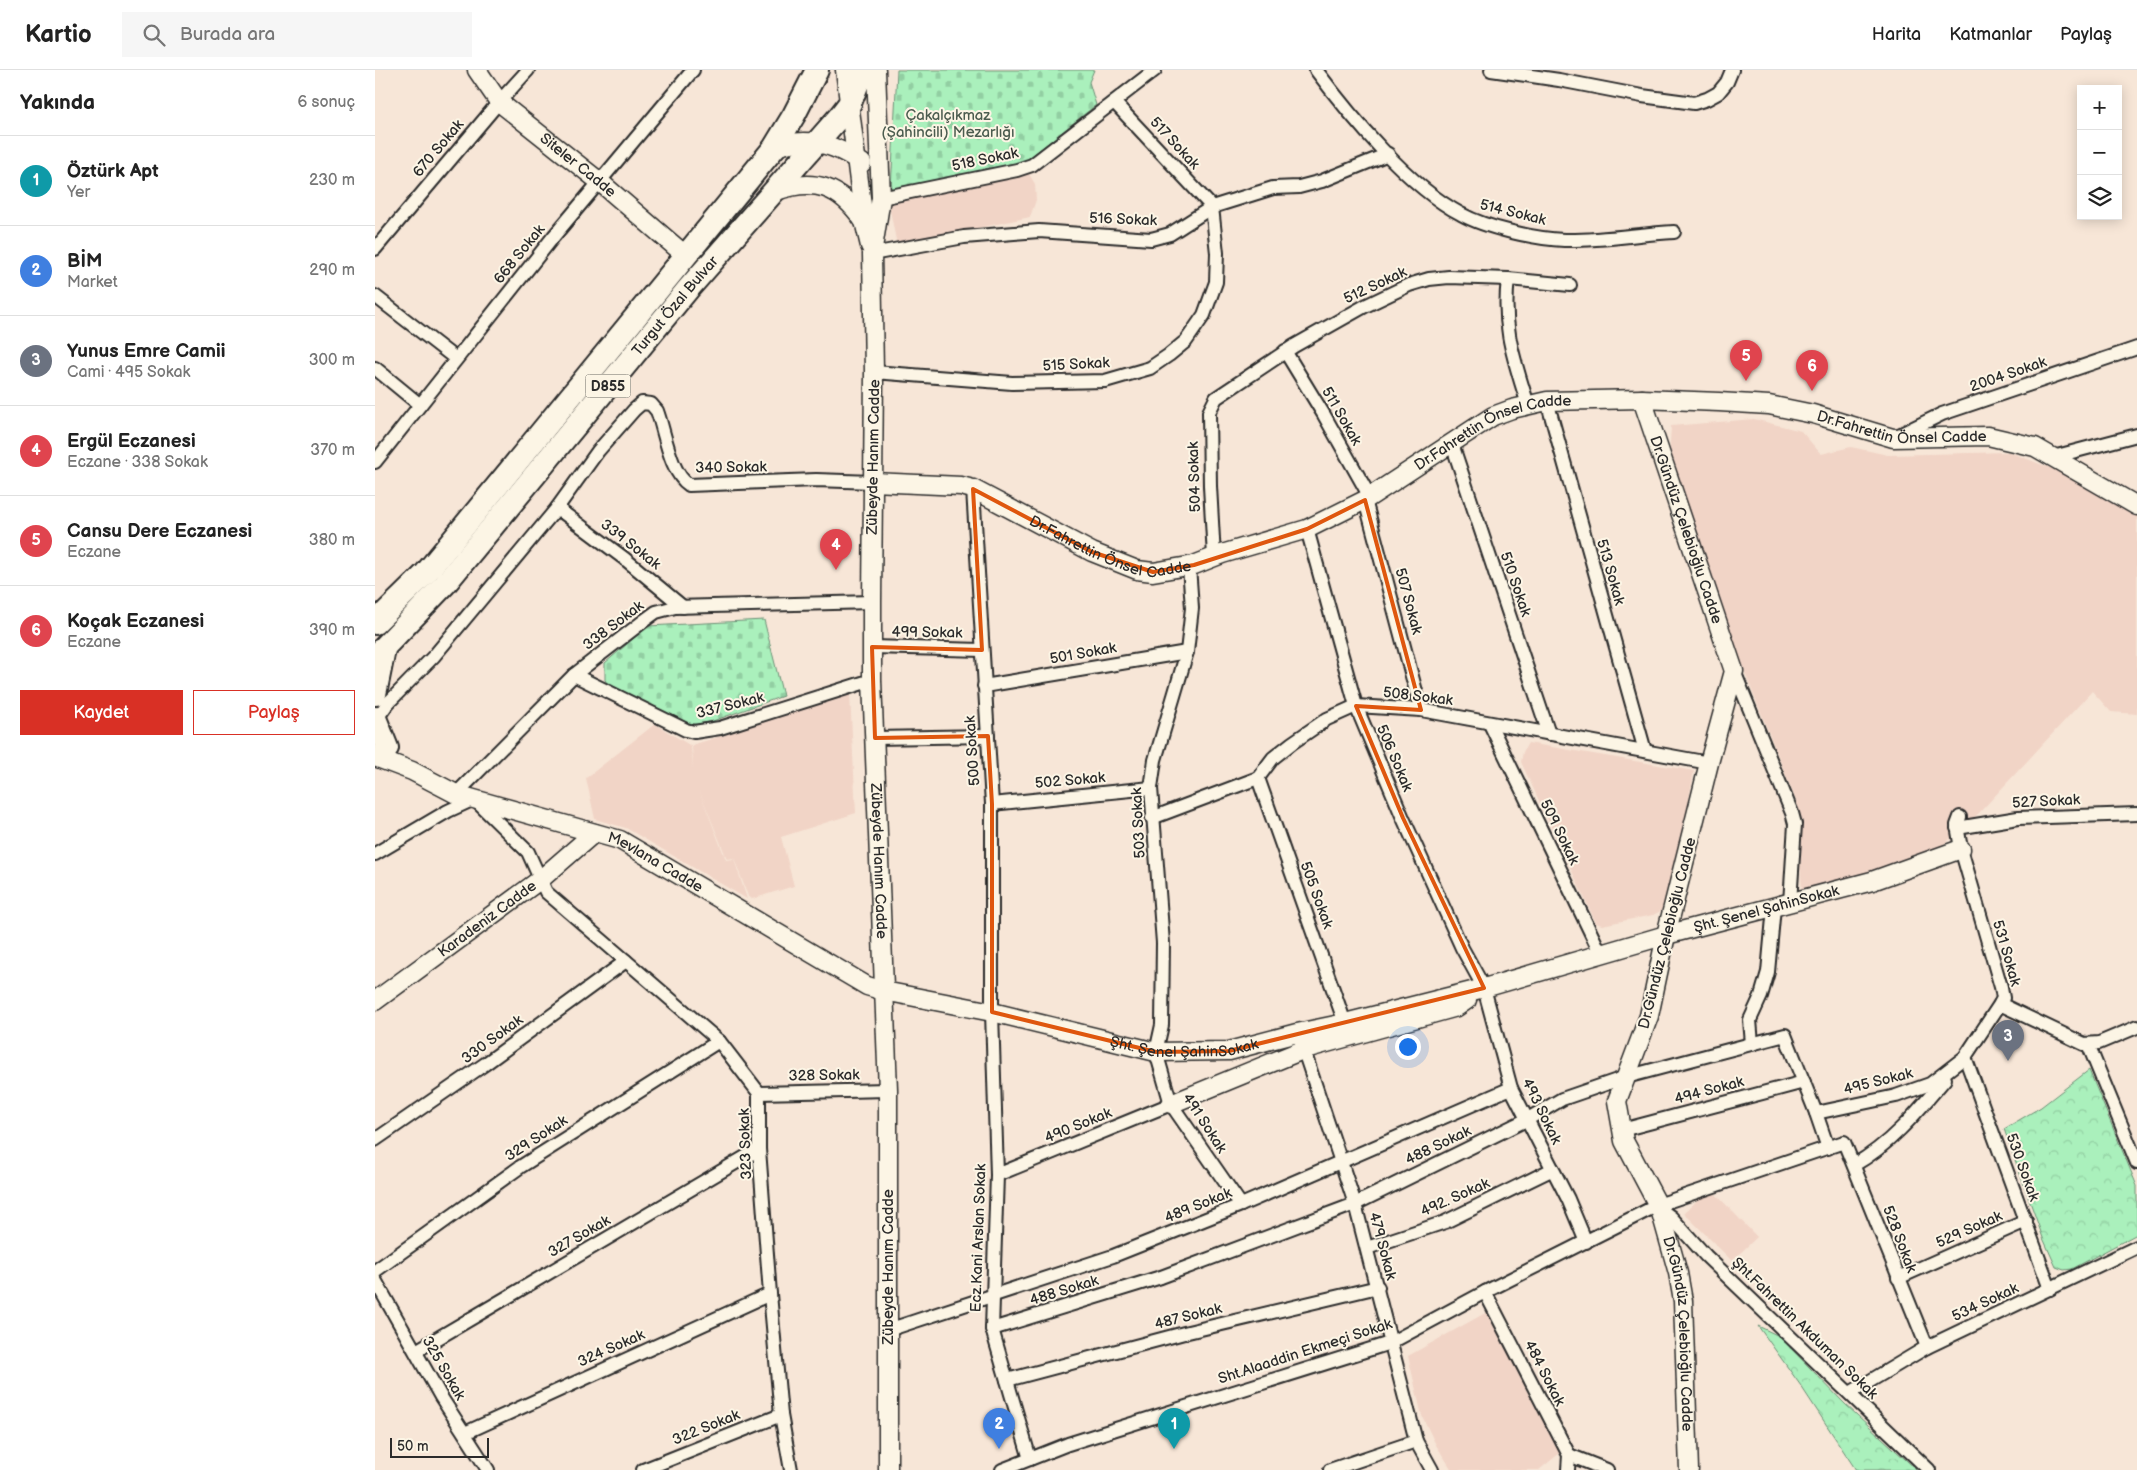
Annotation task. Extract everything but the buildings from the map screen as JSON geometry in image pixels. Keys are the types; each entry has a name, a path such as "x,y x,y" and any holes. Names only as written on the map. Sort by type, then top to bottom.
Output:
{"highway":[{"name":"Zübeyde Hanım Cadde","path":"845,109 863,70"},
{"name":"Turgut Özal Bulvar","path":"375,623 432,565 774,148 815,76"},
{"name":"Turgut Özal Bulvar","path":"379,653 445,584 688,289 845,109"},
{"path":"375,694 379,653"},
{"path":"375,720 379,753"}],"street":[{"name":"Siteler Cadde","path":"477,70 499,102 599,182 685,255"},
{"name":"670 Sokak","path":"375,248 528,70"},
{"name":"668 Sokak","path":"375,462 599,182 693,70"},
{"name":"Zübeyde Hanım Cadde","path":"845,70 845,109 857,159 864,221 872,254"},
{"name":"Zübeyde Hanım Cadde","path":"876,70 881,189 872,254 874,372 872,648 888,1090 888,1470"},
{"name":"518 Sokak","path":"881,189 1025,168 1043,157 1155,70"},
{"name":"514 Sokak","path":"1316,70 1346,110 1388,154 1434,196 1461,214 1485,225 1564,240 1674,232"},
{"path":"1491,70 1559,80 1642,96 1694,102 1707,100 1718,93 1727,82 1732,70"},
{"name":"517 Sokak","path":"1113,102 1212,207"},
{"path":"774,148 800,142 817,142 840,149 857,159 881,189"},
{"name":"516 Sokak","path":"872,254 964,237 1039,230 1151,239 1161,238 1212,207 1273,188 1299,188 1322,181 1388,154"},
{"path":"776,190 803,184 816,184 828,188 847,200 864,221"},
{"name":"515 Sokak","path":"874,372 1012,383 1105,381 1150,368 1186,341 1197,327 1211,300 1216,282 1217,252 1212,207"},
{"name":"512 Sokak","path":"1216,398 1285,351 1365,306 1409,285 1429,279 1449,277 1508,279 1570,285"},
{"path":"1508,279 1505,299 1508,340 1528,405"},
{"path":"375,296 456,359"},
{"name":"2004 Sokak","path":"1893,438 1942,414 2137,348"},
{"name":"511 Sokak","path":"1285,351 1324,415 1368,498"},
{"path":"375,368 420,405"},
{"name":"504 Sokak","path":"1214,557 1210,486 1209,412 1216,398"},
{"name":"Dr.Fahrettin Önsel Cadde","path":"873,482 961,486 973,489 1092,552 1137,570 1153,572 1189,566 1307,529 1368,498 1493,416 1547,401 1642,399 1769,405 1813,414 1893,438 1988,436 2035,447 2137,506"},
{"name":"Dr.Gündüz Çelebioğlu Cadde","path":"1642,399 1735,671 1709,763 1649,1016 1617,1101 1624,1141 1659,1207 1679,1274 1683,1301 1689,1470"},
{"name":"513 Sokak","path":"1547,401 1645,751"},
{"name":"340 Sokak","path":"557,508 598,451 642,403 651,404 657,411 675,468 682,479 689,485 816,480 873,482"},
{"path":"2053,457 2137,435"},
{"name":"510 Sokak","path":"1452,444 1549,734"},
{"name":"500 Sokak","path":"973,489 992,804 992,1012"},
{"name":"507 Sokak","path":"1368,498 1421,710"},
{"path":"375,720 388,703 434,656 557,508"},
{"name":"339 Sokak","path":"557,508 625,559 683,607"},
{"name":"506 Sokak","path":"1307,529 1356,706 1462,948 1484,988"},
{"name":"503 Sokak","path":"1155,1052 1162,1025 1163,942 1151,788 1155,760 1187,652 1192,608 1189,566"},
{"name":"338 Sokak","path":"457,794 574,676 656,612 683,607 872,602"},
{"name":"499 Sokak","path":"872,648 982,650"},
{"name":"501 Sokak","path":"984,686 1187,652"},
{"path":"1735,671 1792,813 1795,830 1769,972 1750,1020 1752,1044"},
{"name":"337 Sokak","path":"574,676 686,730 694,732 720,728 873,680"},
{"name":"508 Sokak","path":"1258,778 1273,758 1292,743 1327,720 1356,706 1421,710 1709,763"},
{"name":"509 Sokak","path":"1490,724 1601,954"},
{"path":"875,738 988,736"},
{"name":"Mevlana Cadde","path":"379,753 457,794 620,840 867,986 884,992"},
{"path":"1152,818 1258,778"},
{"name":"505 Sokak","path":"1258,778 1345,1023"},
{"name":"502 Sokak","path":"992,804 1151,788"},
{"path":"375,854 448,811 474,800"},
{"name":"323 Sokak","path":"474,800 528,852 546,892 719,1041 759,1093 759,1149 781,1415 791,1470"},
{"name":"527 Sokak","path":"1957,822 2137,814"},
{"name":"531 Sokak","path":"1957,822 1961,849 2001,987 2003,998 2000,1004 2088,1044"},
{"name":"Karadeniz Cadde","path":"375,1001 541,879 594,833"},
{"name":"Şht. Şenel ŞahinSokak","path":"884,992 992,1012 1155,1052 1229,1051 1484,988 1667,935 1871,881 1961,849"},
{"name":"330 Sokak","path":"375,1140 485,1064 626,961"},
{"name":"Şht. Şenel ŞahinSokak","path":"1171,1104 1305,1049 1457,1007 1484,988"},
{"name":"493 Sokak","path":"1484,988 1511,1088 1568,1199 1586,1242"},
{"name":"495 Sokak","path":"1816,1113 1896,1096 1930,1084 1965,1057 2000,1004"},
{"name":"Ecz.Kani Arslan Sokak","path":"992,1012 997,1175 992,1329 1030,1459"},
{"path":"2137,1027 2099,1043 2088,1044 2137,1163"},
{"name":"479 Sokak","path":"1297,1033 1305,1049 1355,1204 1416,1441 1432,1470"},
{"name":"488 Sokak","path":"992,1329 1161,1277 1355,1204 1528,1119 1562,1099 1627,1077 1785,1035 1828,1148"},
{"name":"329 Sokak","path":"375,1271 520,1167 719,1041"},
{"name":"491 Sokak","path":"1155,1052 1171,1104 1241,1205"},
{"path":"1854,1165 1882,1146 1908,1122 1965,1057"},
{"name":"530 Sokak","path":"1965,1057 2050,1289"},
{"name":"494 Sokak","path":"1622,1130 1804,1082"},
{"name":"489 Sokak","path":"888,1330 1113,1256 1241,1205 1511,1088"},
{"name":"328 Sokak","path":"759,1093 888,1090"},
{"name":"490 Sokak","path":"997,1175 1171,1104"},
{"name":"528 Sokak","path":"1844,1142 1927,1347"},
{"name":"Sht.Alaaddin Ekmeçi Sokak","path":"1002,1470 1068,1444 1390,1343 1485,1292 1659,1207 1844,1142"},
{"name":"327 Sokak","path":"415,1351 759,1149"},
{"name":"492. Sokak","path":"1367,1248 1445,1222 1553,1169"},
{"name":"Şht.Fahrettin Akduman Sokak","path":"1659,1207 1671,1217 1706,1256 1929,1470"},
{"name":"529 Sokak","path":"1898,1278 2025,1221"},
{"name":"534 Sokak","path":"1850,1393 1927,1347 2137,1247"},
{"name":"325 Sokak","path":"375,1280 441,1397 488,1470"},
{"name":"487 Sokak","path":"1007,1380 1187,1332 1377,1287"},
{"name":"484 Sokak","path":"1485,1292 1569,1455"},
{"name":"324 Sokak","path":"465,1433 771,1294"},
{"name":"322 Sokak","path":"643,1470 781,1415"},
{"path":"1330,1470 1416,1441"},
{"path":"1568,1470 1569,1455 1607,1470"}],"highlighted area":[{"path":"973,489 1092,552 1153,572 1194,565 1307,529 1365,500 1421,710 1356,706 1403,818 1484,988 1229,1051 1156,1052 992,1012 992,804 988,736 875,738 872,647 982,650"}],"shaded area":[{"path":"1024,172 1029,174 1035,184 1036,200 1030,217 897,245 888,200"},
{"path":"1754,419 1801,431 1821,454 1851,447 1888,455 2009,452 2063,473 2137,516 2137,714 2111,712 2092,691 1980,812 1940,848 1802,893 1797,803 1720,611 1669,460 1671,426"},
{"path":"850,695 856,813 781,837 794,886 752,899 748,896 734,858 727,859 699,790 726,860 734,859 747,899 626,828 595,819 586,778 655,724 691,746 693,768 692,745 728,734 729,730"},
{"path":"1528,743 1694,771 1677,868 1663,910 1653,915 1602,925 1596,923 1521,762 1523,752"},
{"path":"1710,1188 1757,1237 1732,1261 1684,1213"},
{"path":"1487,1312 1560,1453 1539,1470 1452,1470 1436,1445 1422,1416 1408,1356"}],"green space":[{"name":"Çakalçıkmaz (Şahincili) Mezarlığı","path":"897,70 1094,70 1089,82 1096,105 1023,163 891,190"},
{"path":"764,620 783,696 710,722 689,725 609,686 605,680 605,663 648,626"},
{"path":"2089,1070 2137,1186 2137,1234 2072,1269 2064,1270 2056,1267 2043,1238 2004,1129 2041,1107"},
{"path":"1758,1326 1779,1336 1845,1404 1917,1470 1856,1470 1801,1386"}],"place":[{"name":"Cansu Dere Eczanesi","path":"1746,381"},
{"name":"Koçak Eczanesi","path":"1812,391"},
{"name":"Ergül Eczanesi","path":"836,570"},
{"name":"Yunus Emre Camii","path":"2008,1061"},
{"name":"BİM","path":"999,1449"},
{"name":"Öztürk Apt","path":"1174,1449"}]}
